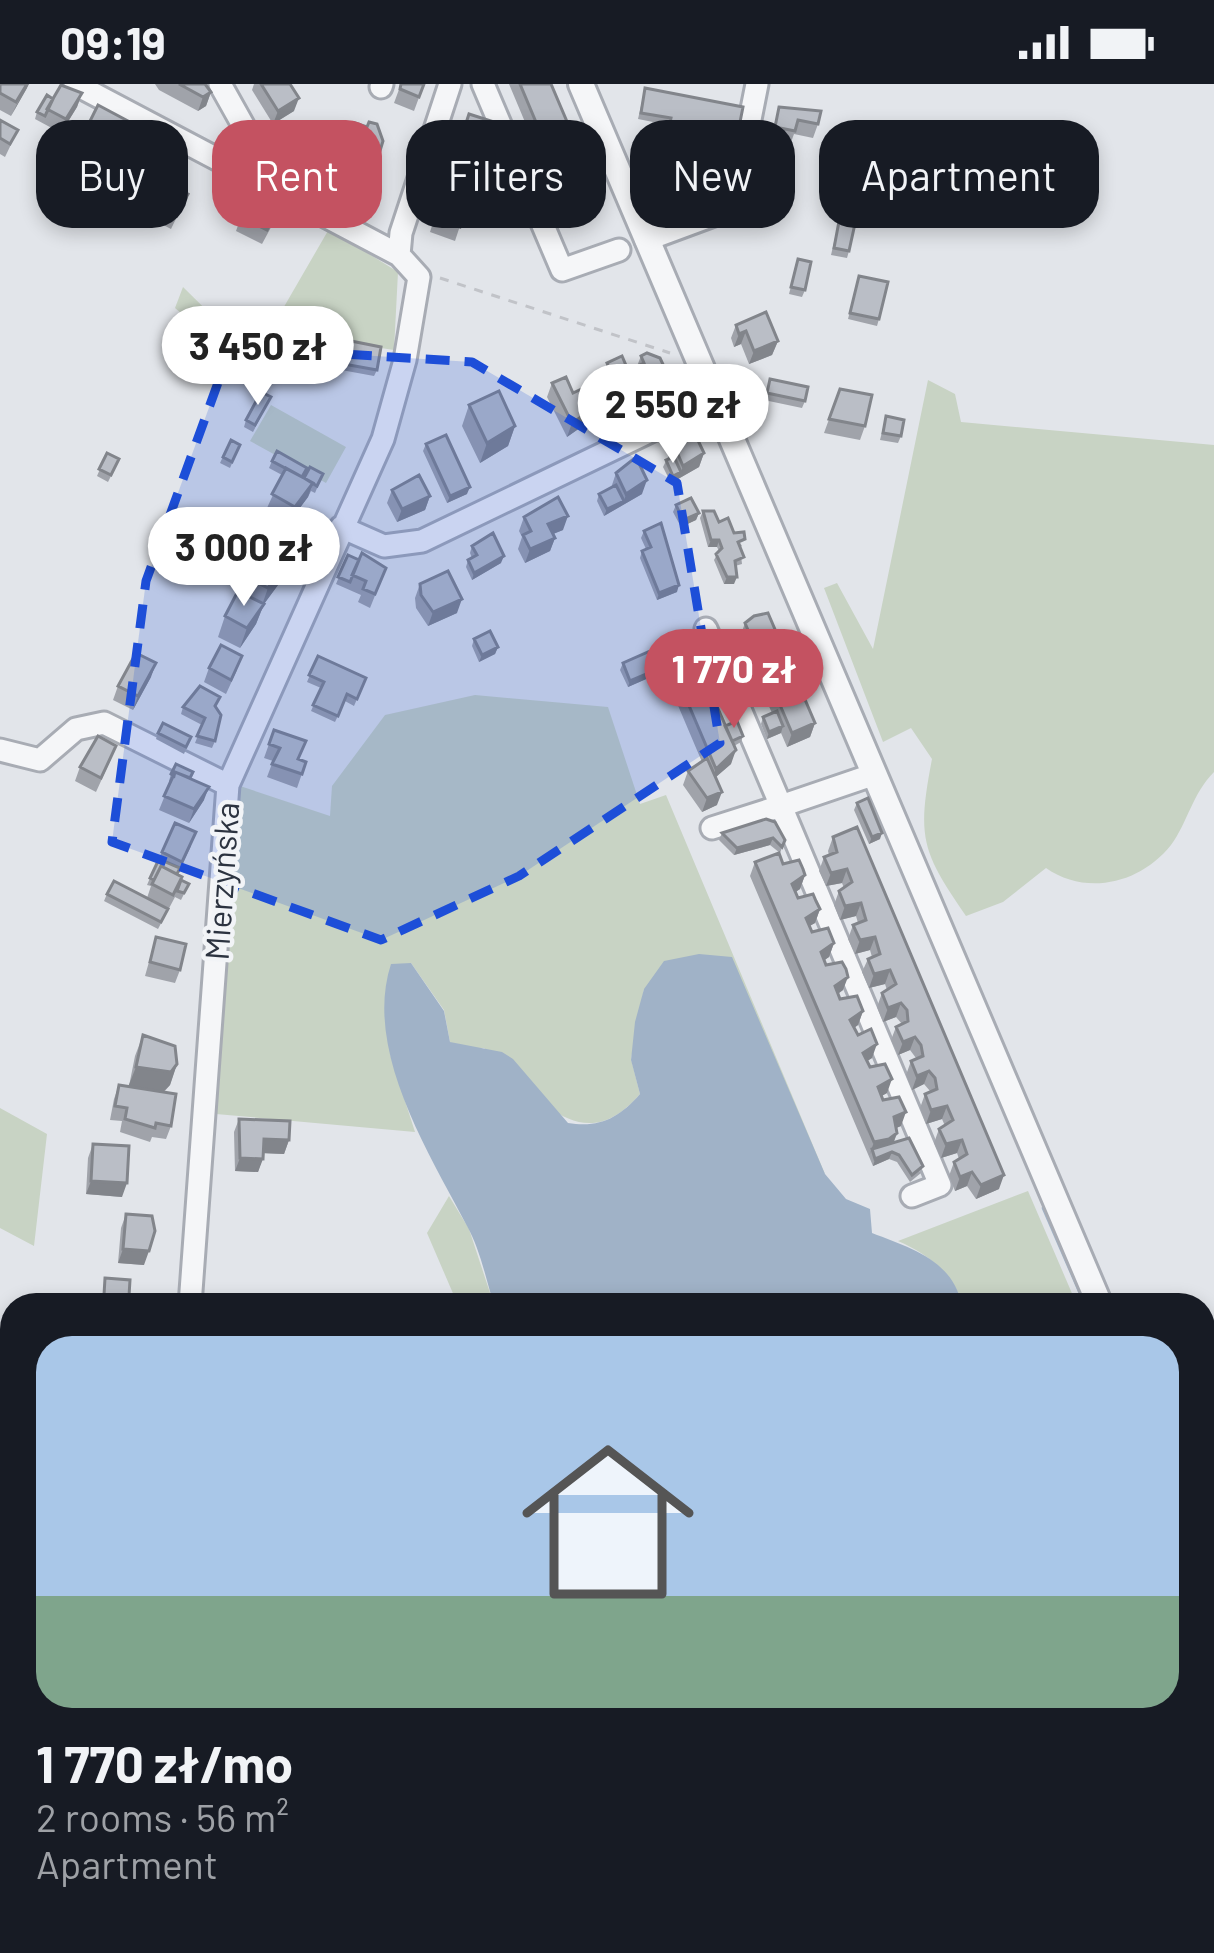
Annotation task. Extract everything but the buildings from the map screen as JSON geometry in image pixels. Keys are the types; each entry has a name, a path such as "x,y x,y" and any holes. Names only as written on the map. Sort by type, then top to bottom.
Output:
{"street":[{"path":"75,84 212,158"},
{"path":"220,84 240,120"},
{"path":"399,255 400,233 450,84"},
{"path":"483,84 562,270 619,250"},
{"path":"581,84 1095,1293"},
{"path":"646,240 719,213 734,200 758,84"},
{"path":"347,228 399,255 418,277"},
{"name":"Mierzyńska","path":"191,1293 228,785 394,403 418,277"},
{"path":"341,527 384,546 422,541 714,393"},
{"path":"706,629 940,1185 912,1196"},
{"path":"0,750 40,760 76,730 104,723 228,785"},
{"path":"712,828 875,774"}],"path":[{"path":"418,277 443,278 663,352 694,347"}],"highlighted area":[{"path":"231,347 472,362 677,483 720,743 519,876 381,940 112,842 146,581"}],"green space":[{"path":"329,229 398,272 394,350 270,331"},
{"path":"183,287 255,358 264,384 175,308"},
{"path":"928,380 955,394 961,422 1214,445 1214,772 1171,845 1144,869 1112,882 1095,883 1078,882 1046,868 1003,902 966,916 926,842 932,759 911,728 883,742 824,588 837,583 873,649"},
{"path":"271,405 346,447 326,483 250,441"},
{"path":"475,695 608,707 640,804 666,795 825,1174 644,989 631,1059 640,1094 618,1114 597,1122 577,1122 540,1100 484,1048 459,1048 450,1042 444,1010 411,963 390,1054 415,1132 216,1114 240,786 330,816 332,786 385,715"},
{"path":"0,1108 47,1134 34,1246 0,1228"},
{"path":"1028,1191 1072,1293 958,1293 938,1266 898,1241"},
{"path":"449,1196 469,1229 490,1293 453,1293 427,1233"}],"water":[{"path":"699,954 732,957 825,1174 846,1199 870,1209 872,1233 928,1257 949,1276 958,1293 490,1293 476,1244 419,1134 393,1065 385,997 391,964 411,963 444,1011 450,1042 502,1052 568,1123 590,1124 616,1115 640,1094 631,1060 635,1022 644,989 664,961"}],"waterway":[{"path":"1044,1208 1081,1293"}]}
